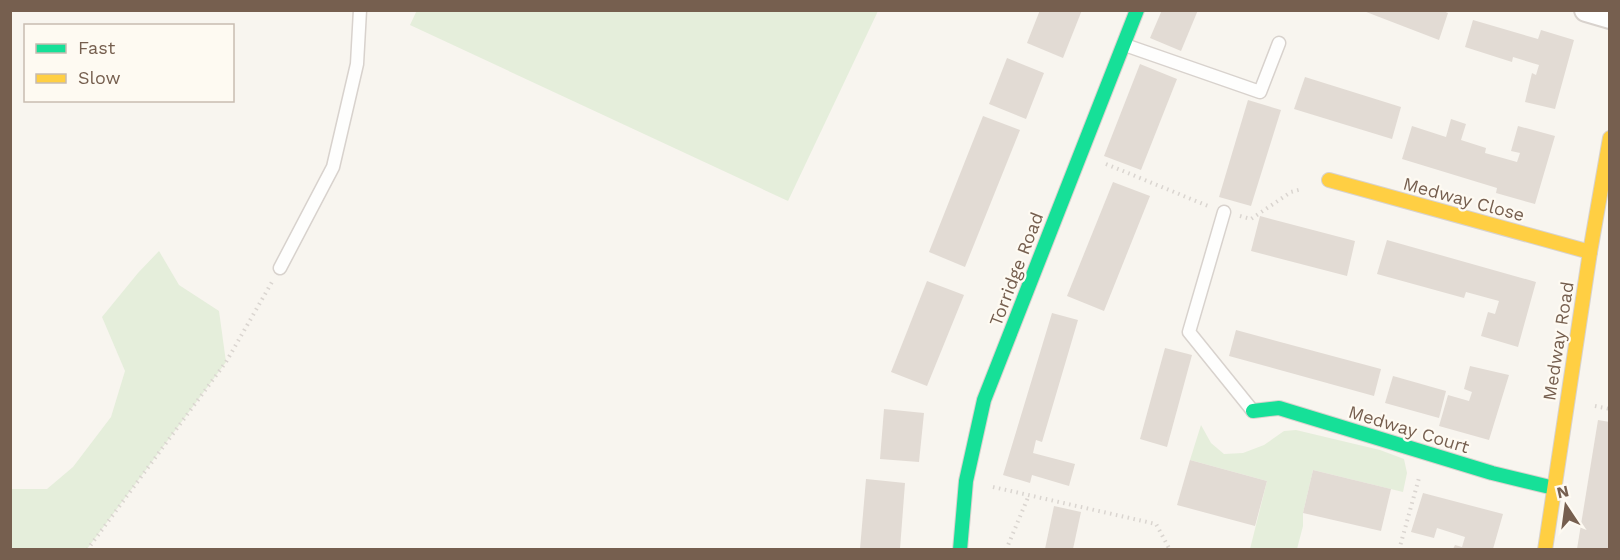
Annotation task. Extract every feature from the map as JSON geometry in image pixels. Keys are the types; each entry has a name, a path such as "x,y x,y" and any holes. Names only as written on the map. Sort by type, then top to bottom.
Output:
{"street":[{"name":"Torridge Road","path":"960,549 966,481 984,400 1137,10"},
{"path":"1586,10 1610,17"},
{"name":"Medway Road","path":"1545,549 1590,252 1610,138"},
{"name":"Medway Close","path":"1329,180 1590,252"},
{"name":"Medway Court","path":"1253,411 1279,408 1492,473 1554,488"}],"lane":[{"path":"280,268 333,167 357,64 360,10"},
{"path":"1124,44 1260,92 1279,43"},
{"path":"1224,212 1189,332 1253,411"}],"path":[{"path":"1080,154 1224,212 1251,219 1291,192 1329,180"},
{"path":"87,549 226,362 280,268"},
{"path":"1399,549 1426,453"},
{"path":"966,481 1155,524 1170,549"},
{"path":"1005,549 1029,495"}],"green space":[{"path":"417,10 878,11 788,201 410,25"},
{"path":"159,251 179,285 219,311 226,362 87,549 11,549 11,489 47,489 73,467 111,417 125,371 102,317"},
{"path":"1201,425 1211,443 1224,454 1243,453 1264,445 1284,431 1296,430 1380,450 1404,459 1407,473 1403,492 1313,470 1297,549 1250,549 1267,481 1190,460"}],"building":[{"path":"1040,10 1082,10 1063,58 1027,43"},
{"path":"1162,10 1198,10 1181,51 1150,38"},
{"path":"1361,10 1441,10 1448,13 1439,40"},
{"path":"1473,20 1538,39 1541,30 1574,40 1555,109 1525,102 1532,73 1536,75 1539,65 1513,57 1512,62 1465,47"},
{"path":"1007,58 1044,73 1026,119 989,104"},
{"path":"1140,64 1177,79 1141,170 1104,156"},
{"path":"1305,77 1401,107 1392,139 1294,109"},
{"path":"1248,100 1281,110 1251,206 1219,197"},
{"path":"983,116 1020,130 965,267 929,252"},
{"path":"1451,119 1466,124 1461,140 1486,148 1485,153 1517,162 1520,153 1511,151 1518,126 1555,136 1535,204 1496,193 1497,188 1402,159 1412,126 1446,137"},
{"path":"1113,182 1150,196 1104,311 1067,296"},
{"path":"1260,216 1355,241 1347,276 1251,251"},
{"path":"1387,240 1536,282 1518,347 1481,336 1488,312 1495,314 1499,301 1466,292 1464,298 1377,274"},
{"path":"927,281 964,295 927,386 891,372"},
{"path":"1052,313 1078,320 1042,442 1036,440 1033,453 1075,464 1069,486 1032,475 1030,483 1003,475"},
{"path":"1236,330 1381,369 1374,396 1229,356"},
{"path":"1165,348 1192,355 1167,447 1140,439"},
{"path":"1470,366 1509,375 1489,440 1439,426 1448,395 1469,401 1472,392 1464,389"},
{"path":"1393,376 1446,391 1439,418 1385,403"},
{"path":"884,409 924,413 919,462 880,459"},
{"path":"1598,420 1610,422 1610,549 1577,549"},
{"path":"1190,460 1267,481 1255,526 1177,505"},
{"path":"1313,470 1391,489 1381,531 1303,513"},
{"path":"866,479 905,483 900,549 860,549"},
{"path":"1423,493 1503,514 1493,549 1453,549 1455,545 1462,547 1465,537 1437,528 1434,538 1411,532"},
{"path":"1054,506 1081,512 1073,549 1045,549"}],"traffic: fast":[{"path":"960,550 966,481 984,400 1137,10"},
{"path":"1253,411 1279,408 1492,473 1554,488"}],"traffic: slow":[{"path":"1545,550 1590,252 1610,138"},
{"path":"1329,180 1590,252"}]}
